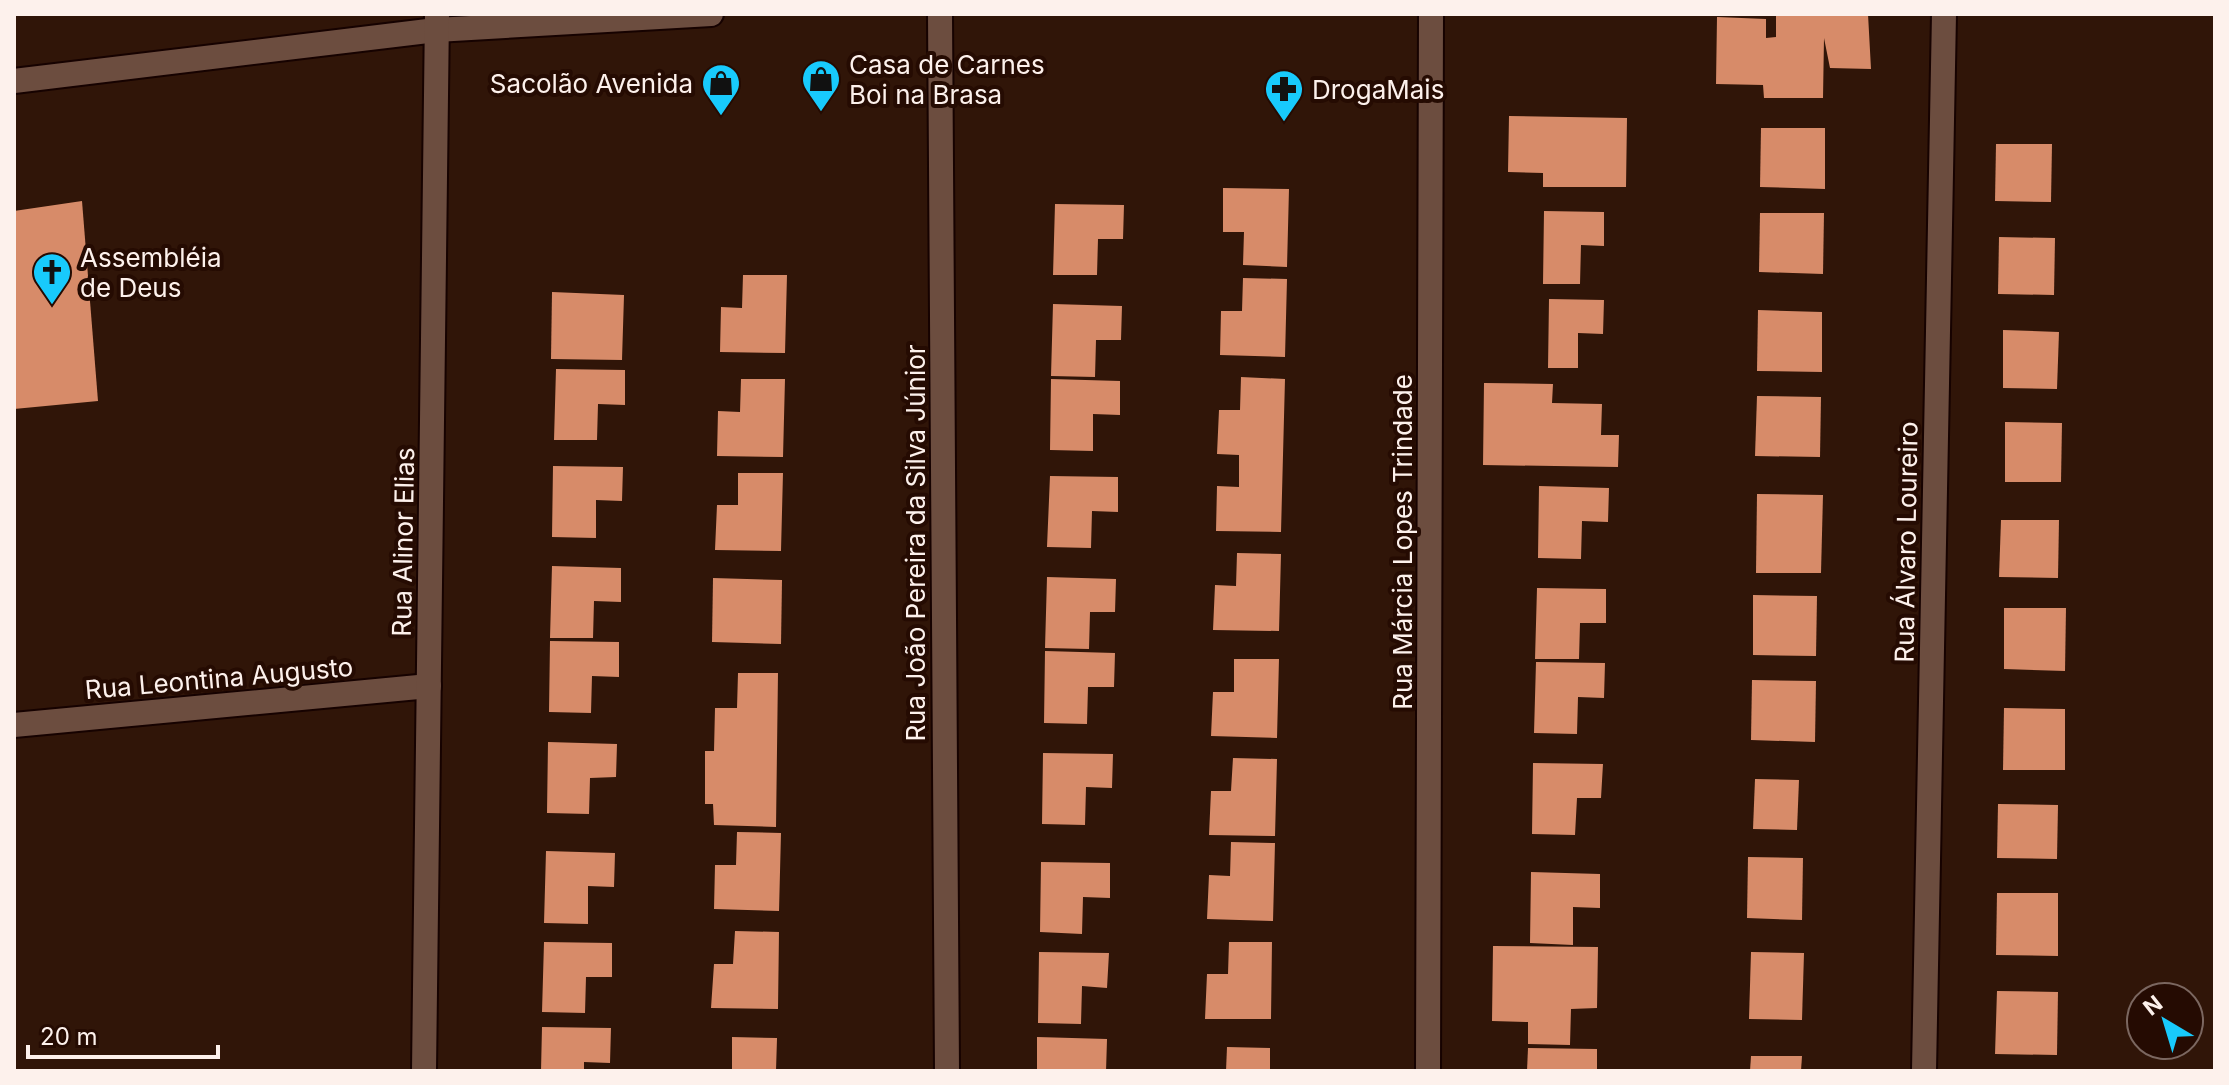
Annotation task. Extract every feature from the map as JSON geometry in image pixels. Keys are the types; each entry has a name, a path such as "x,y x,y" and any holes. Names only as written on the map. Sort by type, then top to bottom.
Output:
{"street":[{"path":"14,81 436,22 711,14"},
{"name":"Rua João Pereira da Silva Júnior","path":"940,14 947,1071"},
{"name":"Rua Márcia Lopes Trindade","path":"1428,1071 1431,14"},
{"name":"Rua Álvaro Loureiro","path":"1924,1071 1944,14"},
{"name":"Rua Alinor Elias","path":"424,1071 436,22"},
{"name":"Rua Leontina Augusto","path":"14,725 429,686"}],"building":[{"path":"1776,14 1868,14 1871,69 1830,68 1824,38 1823,98 1764,98 1763,85 1716,84 1717,17 1766,19 1766,38 1776,37"},
{"path":"1509,116 1627,118 1626,187 1543,187 1543,173 1508,172"},
{"path":"1761,128 1825,128 1825,189 1760,187"},
{"path":"1996,144 2052,144 2051,202 1995,201"},
{"path":"1223,188 1289,189 1287,267 1243,265 1244,232 1223,232"},
{"name":"Assembléia de Deus","path":"82,201 98,401 14,409 14,211"},
{"path":"1055,204 1124,205 1123,239 1098,239 1097,275 1053,275"},
{"path":"1544,211 1604,212 1604,246 1581,245 1580,284 1543,284"},
{"path":"1760,213 1824,213 1823,274 1759,272"},
{"path":"1999,237 2055,238 2054,295 1998,294"},
{"path":"743,275 787,275 785,353 720,352 721,307 742,308"},
{"path":"1243,278 1287,279 1285,357 1220,355 1221,311 1242,311"},
{"path":"552,292 624,295 622,360 551,359"},
{"path":"1549,299 1604,300 1603,334 1578,333 1578,368 1548,368"},
{"path":"1053,304 1122,306 1121,340 1096,340 1095,377 1051,376"},
{"path":"1758,310 1822,312 1822,372 1757,371"},
{"path":"2003,330 2059,332 2057,389 2003,388"},
{"path":"556,369 625,370 625,405 598,404 597,440 554,440"},
{"path":"1241,377 1285,379 1281,532 1216,531 1217,486 1239,487 1239,455 1217,454 1219,410 1240,410"},
{"path":"741,379 785,379 783,457 717,456 718,411 740,412"},
{"path":"1051,379 1120,381 1120,415 1093,414 1093,451 1050,450"},
{"path":"1484,383 1553,384 1552,403 1602,404 1601,435 1619,435 1618,467 1483,465"},
{"path":"1757,396 1821,397 1820,457 1755,456"},
{"path":"2005,422 2062,423 2061,482 2005,482"},
{"path":"553,466 623,467 622,501 596,500 596,538 552,537"},
{"path":"738,473 783,473 781,551 715,550 717,505 738,505"},
{"path":"1050,476 1118,477 1118,512 1092,511 1091,548 1047,547"},
{"path":"1539,486 1609,488 1608,522 1582,521 1581,559 1538,558"},
{"path":"1757,494 1823,495 1821,573 1756,573"},
{"path":"2001,520 2059,520 2058,578 1999,577"},
{"path":"1237,553 1281,554 1279,631 1213,630 1215,585 1236,586"},
{"path":"552,566 621,568 621,602 594,601 593,638 550,638"},
{"path":"1047,577 1116,579 1115,612 1090,612 1089,649 1045,648"},
{"path":"713,578 782,580 781,644 712,642"},
{"path":"1537,588 1606,589 1606,623 1580,623 1579,659 1535,659"},
{"path":"1753,595 1817,596 1816,656 1753,655"},
{"path":"2004,608 2066,608 2065,671 2004,669"},
{"path":"550,641 619,642 619,677 592,676 591,713 549,712"},
{"path":"1045,651 1115,653 1114,687 1088,687 1087,724 1044,723"},
{"path":"1234,659 1279,659 1277,738 1211,736 1213,692 1234,692"},
{"path":"1536,662 1605,663 1604,698 1578,697 1577,734 1534,733"},
{"path":"738,673 778,673 776,827 714,825 713,804 705,804 705,751 714,751 715,708 737,708"},
{"path":"1752,680 1816,681 1815,742 1751,740"},
{"path":"2004,708 2065,709 2065,770 2003,770"},
{"path":"548,742 617,744 616,777 590,778 589,814 547,813"},
{"path":"1043,753 1113,754 1112,788 1086,787 1085,825 1042,824"},
{"path":"1233,758 1277,759 1275,836 1209,835 1211,791 1231,791"},
{"path":"1533,763 1603,764 1601,798 1577,798 1575,835 1532,834"},
{"path":"1755,779 1799,780 1797,830 1753,829"},
{"path":"1998,804 2058,805 2057,859 1997,858"},
{"path":"737,832 781,833 779,911 714,909 715,865 736,865"},
{"path":"1231,842 1275,843 1273,921 1207,919 1209,875 1230,876"},
{"path":"546,851 615,853 614,887 588,886 588,924 544,923"},
{"path":"1748,857 1803,858 1802,920 1747,918"},
{"path":"1041,862 1110,863 1110,898 1083,897 1082,934 1040,932"},
{"path":"1531,872 1600,874 1600,908 1573,907 1573,945 1530,943"},
{"path":"1997,893 2058,893 2058,956 1996,955"},
{"path":"735,931 779,932 778,1009 711,1008 714,964 733,964"},
{"path":"544,942 612,943 612,977 586,977 585,1013 542,1012"},
{"path":"1229,942 1272,942 1271,1019 1205,1019 1207,974 1228,974"},
{"path":"1493,946 1598,947 1597,1008 1571,1009 1570,1045 1528,1044 1528,1022 1492,1021"},
{"path":"1039,952 1109,953 1107,988 1082,986 1081,1024 1038,1023"},
{"path":"1751,952 1804,953 1802,1020 1749,1019"},
{"path":"1997,991 2058,992 2057,1055 1995,1054"},
{"path":"542,1027 611,1028 610,1063 584,1062 584,1071 541,1071"},
{"path":"732,1037 777,1038 776,1071 732,1071"},
{"path":"1037,1037 1107,1039 1106,1071 1037,1071"},
{"path":"1227,1047 1270,1048 1270,1071 1226,1071"},
{"path":"1528,1048 1597,1049 1597,1071 1527,1071"},
{"path":"1751,1056 1802,1056 1801,1071 1750,1071"}],"place":[{"name":"Casa de Carnes Boi na Brasa","path":"821,113"},
{"name":"Sacolão Avenida","path":"721,117"},
{"name":"DrogaMais","path":"1284,123"},
{"name":"Assembléia de Deus","path":"52,306"}]}
